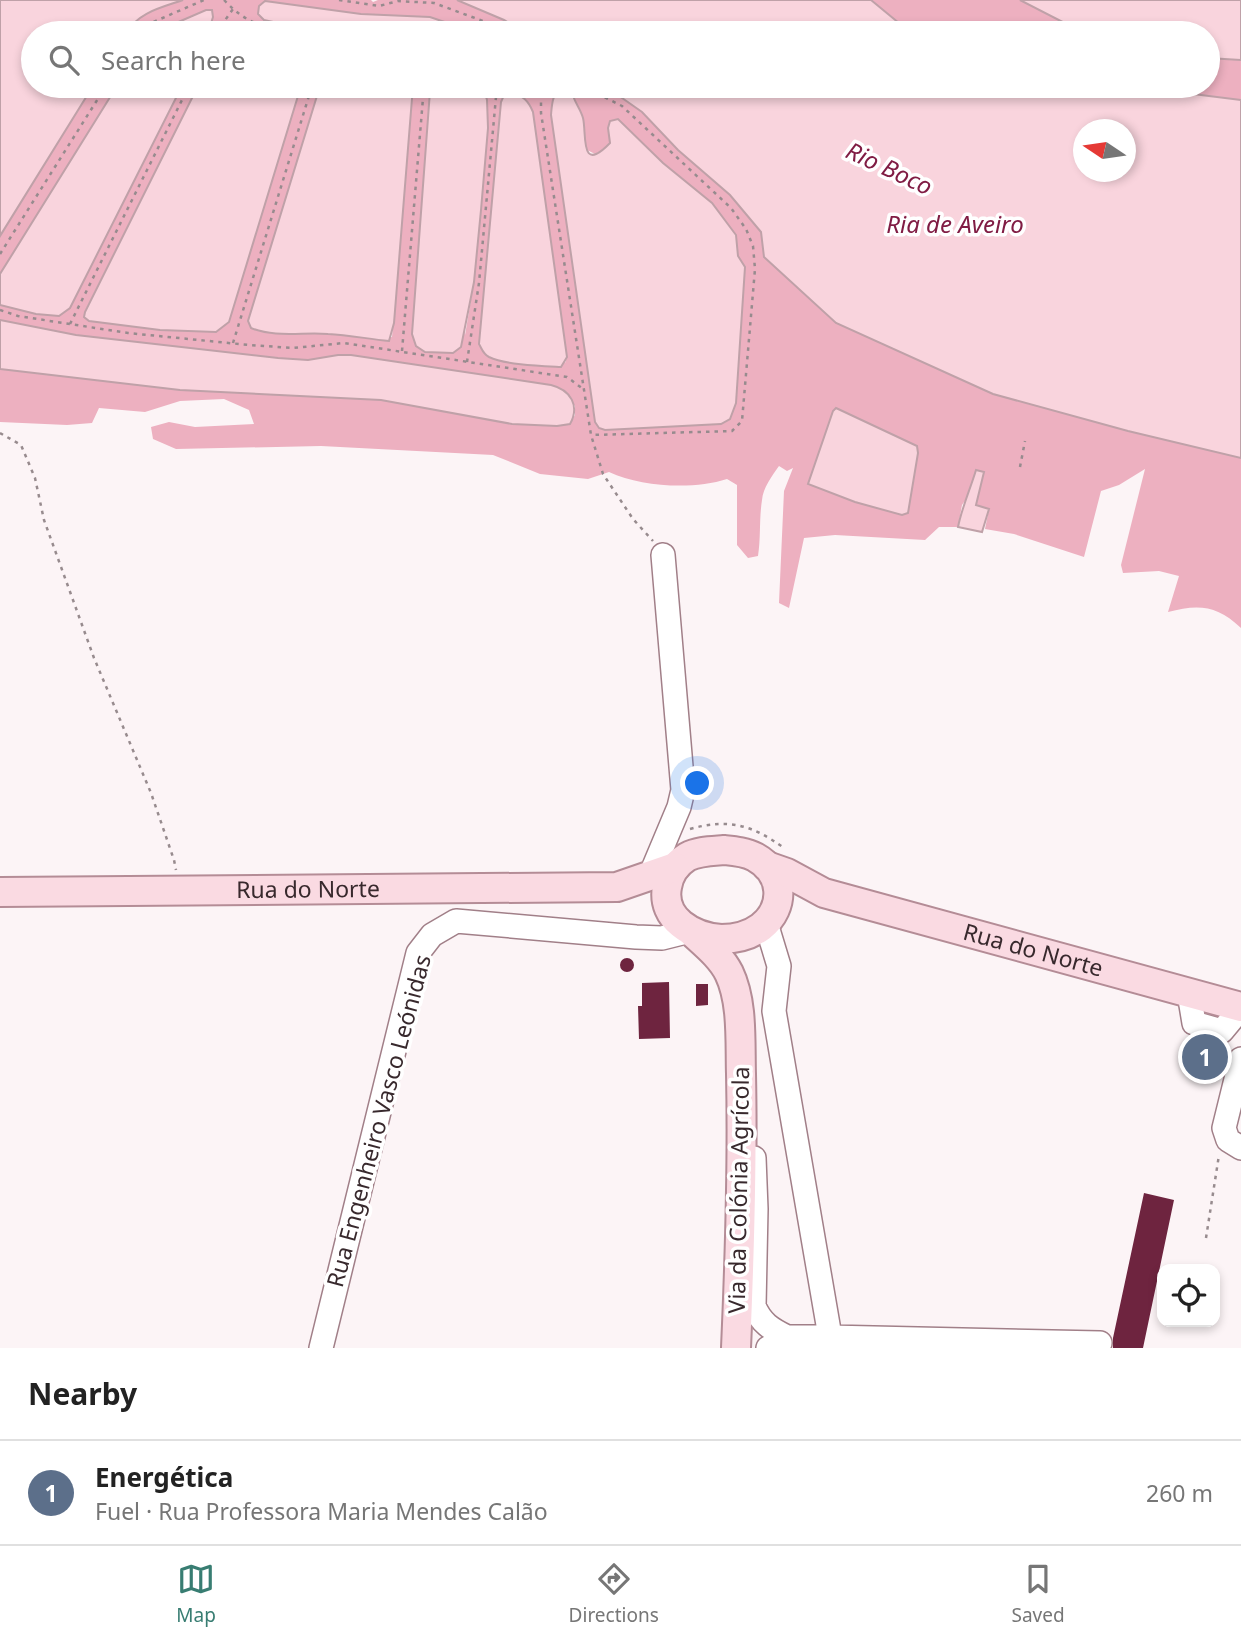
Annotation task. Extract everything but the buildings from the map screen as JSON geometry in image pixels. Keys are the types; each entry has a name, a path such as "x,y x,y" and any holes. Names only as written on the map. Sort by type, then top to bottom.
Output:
{"main road":[{"path":"765,922 780,894 767,866 754,856 724,850 709,851 689,856 662,871 668,879 665,895 681,922 718,939 732,939 765,922 803,896 824,893"},
{"name":"Rua do Norte","path":"767,866 787,873 824,893 1241,1007"},
{"name":"Rua do Norte","path":"0,892 617,887 662,871"},
{"name":"Rua do Norte","path":"617,887 681,922"},
{"name":"Via da Colónia Agrícola","path":"681,922 713,951 729,972 735,990 740,1031 742,1116 736,1348"},
{"name":"Via da Colónia Agrícola","path":"740,1031 746,956 765,922"}],"street":[{"path":"662,871 683,790 663,555"},
{"name":"Rua Engenheiro Vasco Leónidas","path":"321,1348 418,953 432,935 456,921 636,937 681,922"},
{"path":"765,922 779,966 774,1011 830,1342"},
{"path":"1241,1059 1224,1128 1228,1140 1241,1148"},
{"path":"742,1116 752,1129 756,1209 754,1306 758,1317 778,1343 1100,1343"}],"path":[{"path":"156,21 204,0"},
{"path":"224,0 248,21"},
{"path":"339,0 379,6 398,1 434,3 483,21"},
{"path":"224,21 233,9"},
{"path":"0,254 98,98"},
{"path":"70,325 183,98"},
{"path":"233,343 308,98"},
{"path":"402,352 423,98"},
{"path":"467,362 479,284 496,98"},
{"path":"541,98 541,113 591,435 603,474 633,519 663,555"},
{"path":"591,435 732,431 741,421 755,269 753,246 746,229 731,208 622,106 606,98"},
{"path":"0,310 70,325 233,343 293,348 344,343 567,377 583,389"},
{"path":"0,433 21,445 35,478 44,520 94,658 151,793 174,860 179,891"},
{"path":"1020,467 1024,441"},
{"path":"1206,1238 1224,1128"}],"shaded area":[{"path":"183,0 457,0 506,21 442,21 430,17 361,14 265,1 258,6 258,14 269,21 136,21 158,8"},
{"path":"871,0 1020,0 1061,21 896,21"},
{"path":"1220,59 1241,60 1241,100 1220,97"},
{"path":"86,98 110,98 0,274 0,236"},
{"path":"176,98 192,98 84,317 89,321 160,330 216,332 229,322 297,98 316,98 248,321 278,334 325,333 366,338 392,337 412,98 431,98 465,335 474,282 481,210 484,98 555,98 551,115 595,422 739,331 745,267 738,256 736,235 712,203 663,163 618,119 608,128 610,143 603,150 595,154 585,149 582,117 572,98 622,98 642,112 678,150 730,195 751,218 761,232 764,257 993,394 1241,458 1241,628 1224,615 1207,608 1168,612 1179,576 1159,571 1123,573 1121,565 1145,469 1119,485 1101,491 1084,557 1014,534 985,529 989,509 976,506 984,473 962,505 958,527 939,527 925,540 835,535 804,538 789,608 779,603 784,491 793,468 787,471 779,466 766,487 761,507 758,556 748,558 737,545 737,485 727,479 699,485 652,484 609,472 588,479 540,474 493,455 321,446 176,449 153,439 151,427 169,422 195,427 254,424 249,410 224,399 180,401 145,412 99,408 92,423 67,425 0,422 0,369 180,390 381,400 512,424 557,426 570,424 575,415 575,406 551,385 351,355 308,360 278,358 76,335 0,320 0,305 36,314 70,308","holes":["533,112 567,357 565,363","877,428 917,446 907,513 902,515 855,502"]}],"water":[{"path":"0,0 183,0 158,8 136,21 21,21 21,98 86,98 0,236"},
{"path":"457,0 871,0 896,21 506,21"},
{"path":"1020,0 1241,0 1241,60 1220,59 1220,21 1061,21"},
{"path":"265,1 361,14 430,17 442,21 269,21 258,14 259,6"},
{"path":"206,10 212,10 212,21 181,21"},
{"name":"Ria de Aveiro","path":"1220,97 1241,100 1241,458 993,394 836,323 764,257 761,232 730,195 678,150 642,112 622,98"},
{"path":"110,98 176,98 70,308 59,316 36,314 0,305 0,274"},
{"path":"192,98 297,98 229,322 216,332 160,330 89,321 84,317"},
{"path":"316,98 412,98 394,323 389,341 336,335 270,333 251,328 248,321"},
{"path":"429,98 486,98 488,128 474,282 461,347 453,353 425,352 416,346 412,334"},
{"path":"503,98 524,98 533,112 567,357 561,367 496,360 485,354 479,344"},
{"path":"554,98 574,98 582,114 586,148 593,155 610,143 610,121 618,119 663,163 712,203 736,235 738,256 745,267 736,403 730,419 721,424 605,430 599,428 595,422 551,115"},
{"path":"0,320 76,335 278,358 308,360 351,355 551,385 568,395 574,405 574,411 570,424 512,424 381,400 180,390 0,369"},
{"path":"836,408 917,446 908,513 902,515 855,502 808,484"},
{"path":"976,470 984,472 976,505 989,509 982,532 958,527"}],"place":[{"name":"Energética","path":"1205,1057"}],"water label":[{"name":"Rio Boco","path":"889,169"}]}
